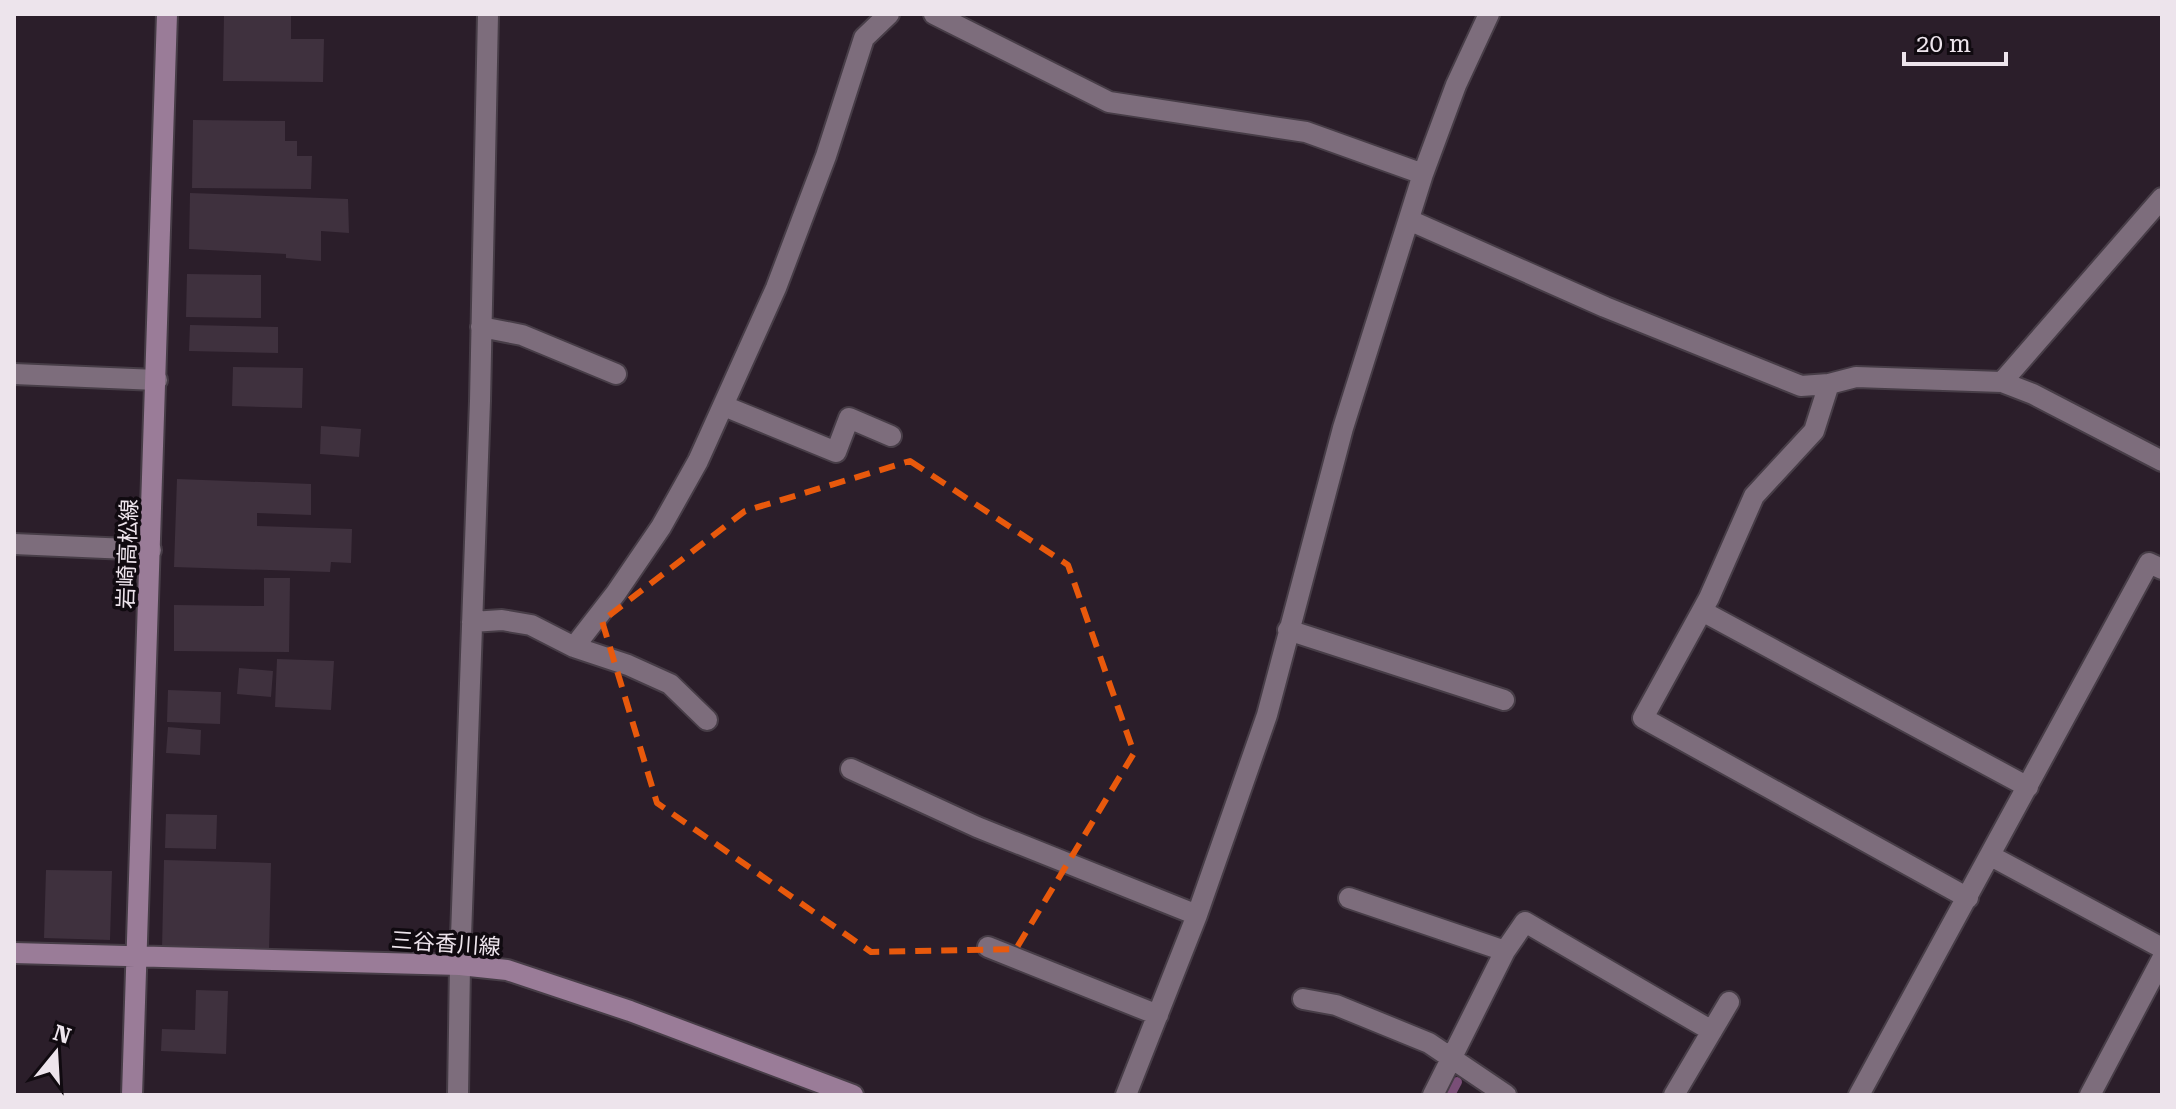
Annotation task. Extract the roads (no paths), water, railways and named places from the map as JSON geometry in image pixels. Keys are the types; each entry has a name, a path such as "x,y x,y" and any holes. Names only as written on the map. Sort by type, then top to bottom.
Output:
{"main road":[{"name":"岩崎高松線","path":"132,1095 167,14"},
{"name":"三谷香川線","path":"14,953 460,965 507,970 630,1011 853,1095"}],"street":[{"path":"458,1095 488,14"},
{"path":"574,647 661,527 698,461 776,288 826,156 864,38 889,14"},
{"path":"934,14 1109,102 1306,132 1423,174"},
{"path":"1126,1095 1197,915 1267,715 1343,428 1423,174 1456,85 1489,14"},
{"path":"2002,382 2162,198"},
{"path":"1409,220 1605,307 1801,386 1829,384 1856,377 2002,382 2033,394 2162,461"},
{"path":"481,327 522,335 616,374"},
{"path":"14,374 157,380"},
{"path":"1829,384 1814,431 1754,496 1702,611 1643,718 1968,898"},
{"path":"724,406 836,452 849,418 891,436"},
{"path":"14,544 151,550"},
{"path":"1859,1095 2149,563 2162,569"},
{"path":"1702,611 2028,787"},
{"path":"472,622 502,620 531,625 574,647 628,665 670,684 707,720"},
{"path":"1288,630 1504,700"},
{"path":"851,769 977,827 1197,915"},
{"path":"1991,856 2162,948"},
{"path":"1349,898 1505,951"},
{"path":"1433,1095 1505,951 1525,922 1712,1031"},
{"path":"988,947 1158,1015"},
{"path":"2090,1095 2162,959"},
{"path":"1303,999 1336,1005 1429,1043 1506,1095"},
{"path":"1674,1095 1729,1002"}],"waterway":[{"path":"1450,1095 1457,1082"}]}
